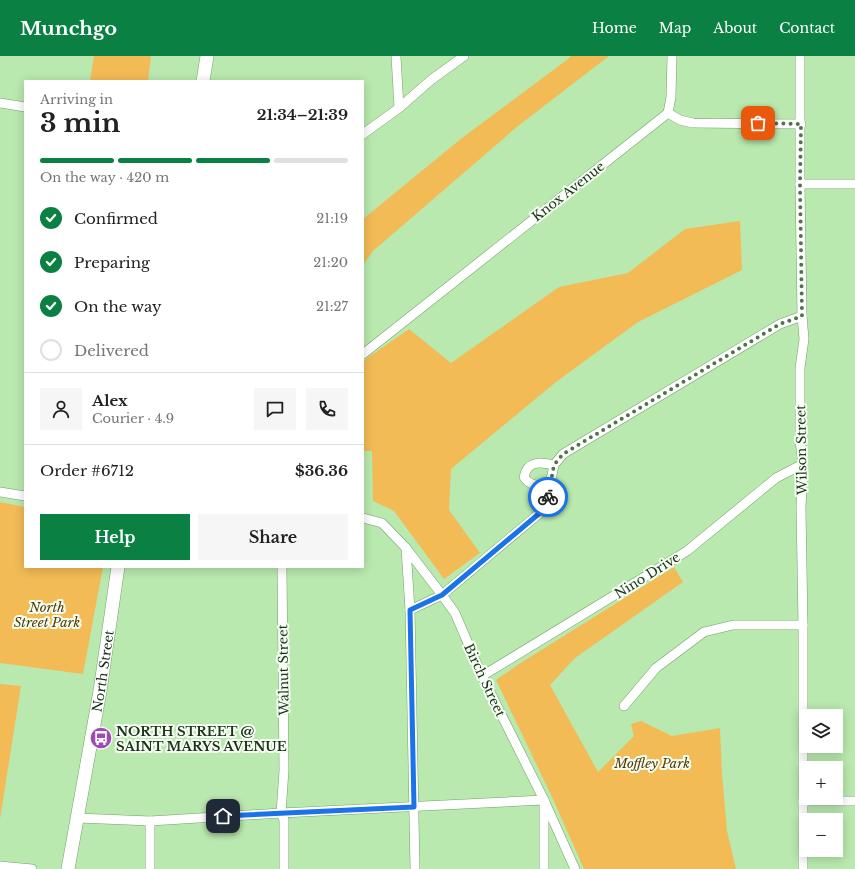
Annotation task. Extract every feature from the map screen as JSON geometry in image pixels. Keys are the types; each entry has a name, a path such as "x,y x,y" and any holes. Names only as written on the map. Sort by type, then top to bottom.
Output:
{"main road":[{"path":"203,80 207,56"},
{"name":"North Street","path":"68,869 100,691 118,568"}],"street":[{"path":"396,56 399,108"},
{"path":"364,133 399,108 431,80 464,56"},
{"path":"672,56 671,97 668,113 680,120 693,123 801,124"},
{"name":"Wilson Street","path":"800,56 800,184 802,316 804,339 800,368 800,441 803,464 801,508 803,761"},
{"path":"0,103 24,107"},
{"name":"Knox Avenue","path":"364,353 668,113"},
{"path":"800,184 855,184"},
{"path":"410,610 442,595 541,512 546,504 554,465 563,454 773,328 802,316"},
{"path":"550,486 531,484 526,481 524,477 526,471 533,464 543,463 554,465"},
{"name":"Nino Drive","path":"482,676 687,551 776,478 803,464"},
{"path":"0,492 24,496"},
{"name":"Birch Street","path":"364,518 382,523 406,548 455,613 482,676 544,800 576,869"},
{"path":"406,548 410,610 415,869"},
{"name":"Walnut Street","path":"282,568 284,770 281,813 284,820 284,869"},
{"path":"624,706 656,668 704,632 733,625 803,625"},
{"path":"78,818 150,821 544,800 544,869"},
{"path":"843,801 855,801"},
{"name":"Wilson Street","path":"803,805 803,869"},
{"path":"150,821 150,869"},
{"path":"0,866 32,869"}],"green space":[{"path":"94,56 151,56 148,80 90,80"},
{"path":"571,56 609,56 518,126 373,251 364,264 364,218 462,138"},
{"path":"740,221 742,270 638,322 556,382 451,469 449,510 480,553 444,579 394,511 373,501 372,451 364,451 364,360 409,329 451,363 559,287 628,273 685,229"},
{"name":"North Street Park","path":"0,502 24,507 24,568 103,568 83,674 0,663"},
{"name":"Moffley Park","path":"674,567 683,582 575,658 550,685 598,772 634,736 631,724 641,721 672,736 720,728 727,831 736,869 584,869 553,799 496,680"},
{"path":"0,684 21,686 0,819"}],"way so far":[{"path":"548,497 554,465 563,454 780,324 802,316 800,184 801,124 758,123"}],"place":[{"name":"NORTH STREET @ SAINT MARYS AVENUE","path":"101,738"}],"route":[{"path":"223,816 414,807 410,610 442,595 541,512 548,497"}]}
